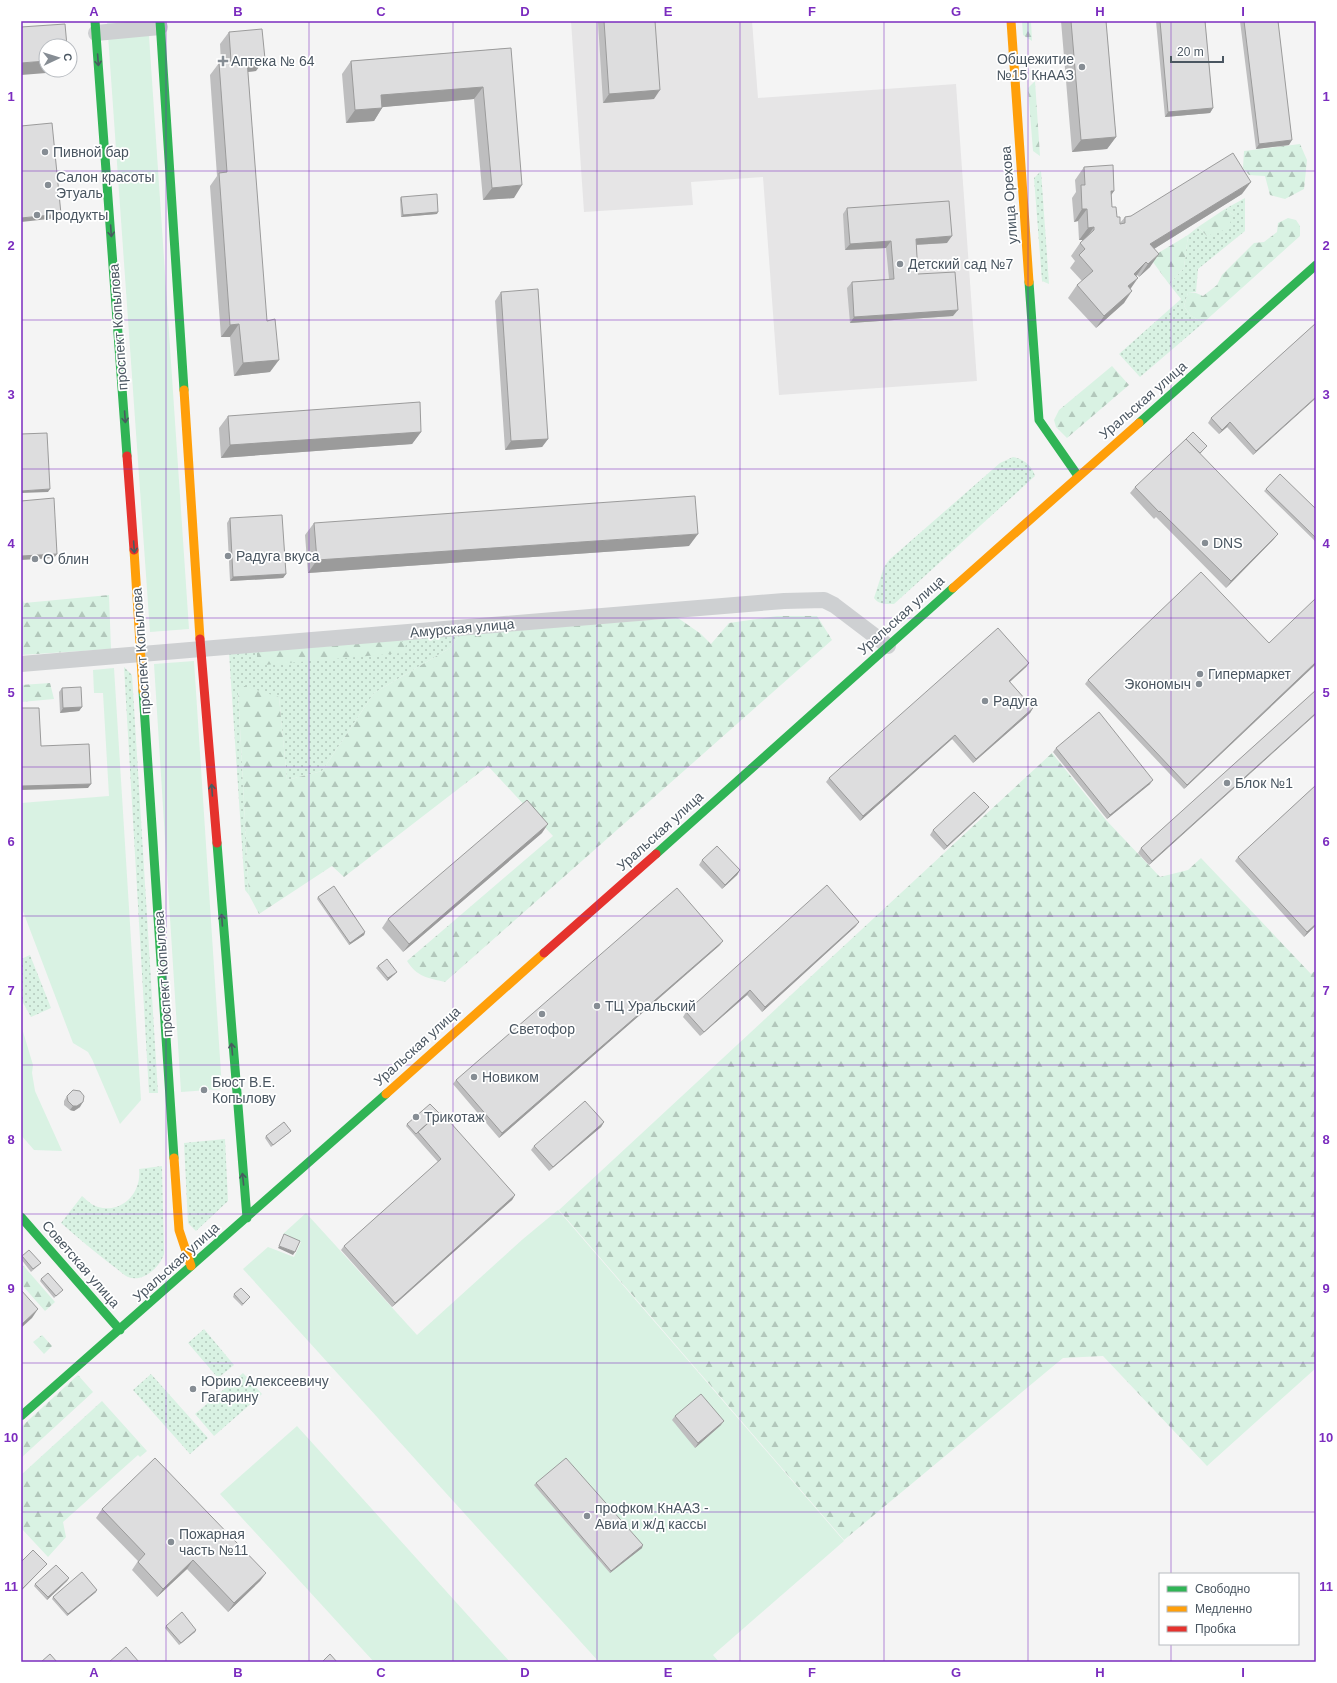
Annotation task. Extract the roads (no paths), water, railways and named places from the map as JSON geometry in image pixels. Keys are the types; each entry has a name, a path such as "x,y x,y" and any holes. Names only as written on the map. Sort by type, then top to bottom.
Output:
{"street":[{"name":"улица Орехова","path":"1011,21 1039,420 1078,476"},
{"name":"проспект Копылова","path":"191,1266 179,1230 141,654 96,27 160,24 201,649 247,1218"},
{"name":"Уральская улица","path":"21,1416 247,1218 1316,265"},
{"name":"Амурская улица","path":"21,664 784,601 824,600 834,605 888,646"},
{"name":"Советская улица","path":"21,1218 120,1330"}],"place":[{"name":"Аптека № 64","path":"223,61"},
{"name":"Общежитие №15 КнААЗ","path":"1082,67"},
{"name":"Пивной бар","path":"45,152"},
{"name":"Салон красоты Этуаль","path":"48,185"},
{"name":"Продукты","path":"37,215"},
{"name":"Детский сад №7","path":"900,264"},
{"name":"DNS","path":"1205,543"},
{"name":"Радуга вкуса","path":"228,556"},
{"name":"О блин","path":"35,559"},
{"name":"Гипермаркет","path":"1200,674"},
{"name":"Экономыч","path":"1199,684"},
{"name":"Радуга","path":"985,701"},
{"name":"Блок №1","path":"1227,783"},
{"name":"ТЦ Уральский","path":"597,1006"},
{"name":"Светофор","path":"542,1014"},
{"name":"Новиком","path":"474,1077"},
{"name":"Бюст В.Е. Копылову","path":"204,1090"},
{"name":"Трикотаж","path":"416,1117"},
{"name":"Юрию Алексеевичу Гагарину","path":"193,1389"},
{"name":"профком КнААЗ - Авиа и ж/д кассы","path":"587,1516"},
{"name":"Пожарная часть №11","path":"171,1542"}]}
